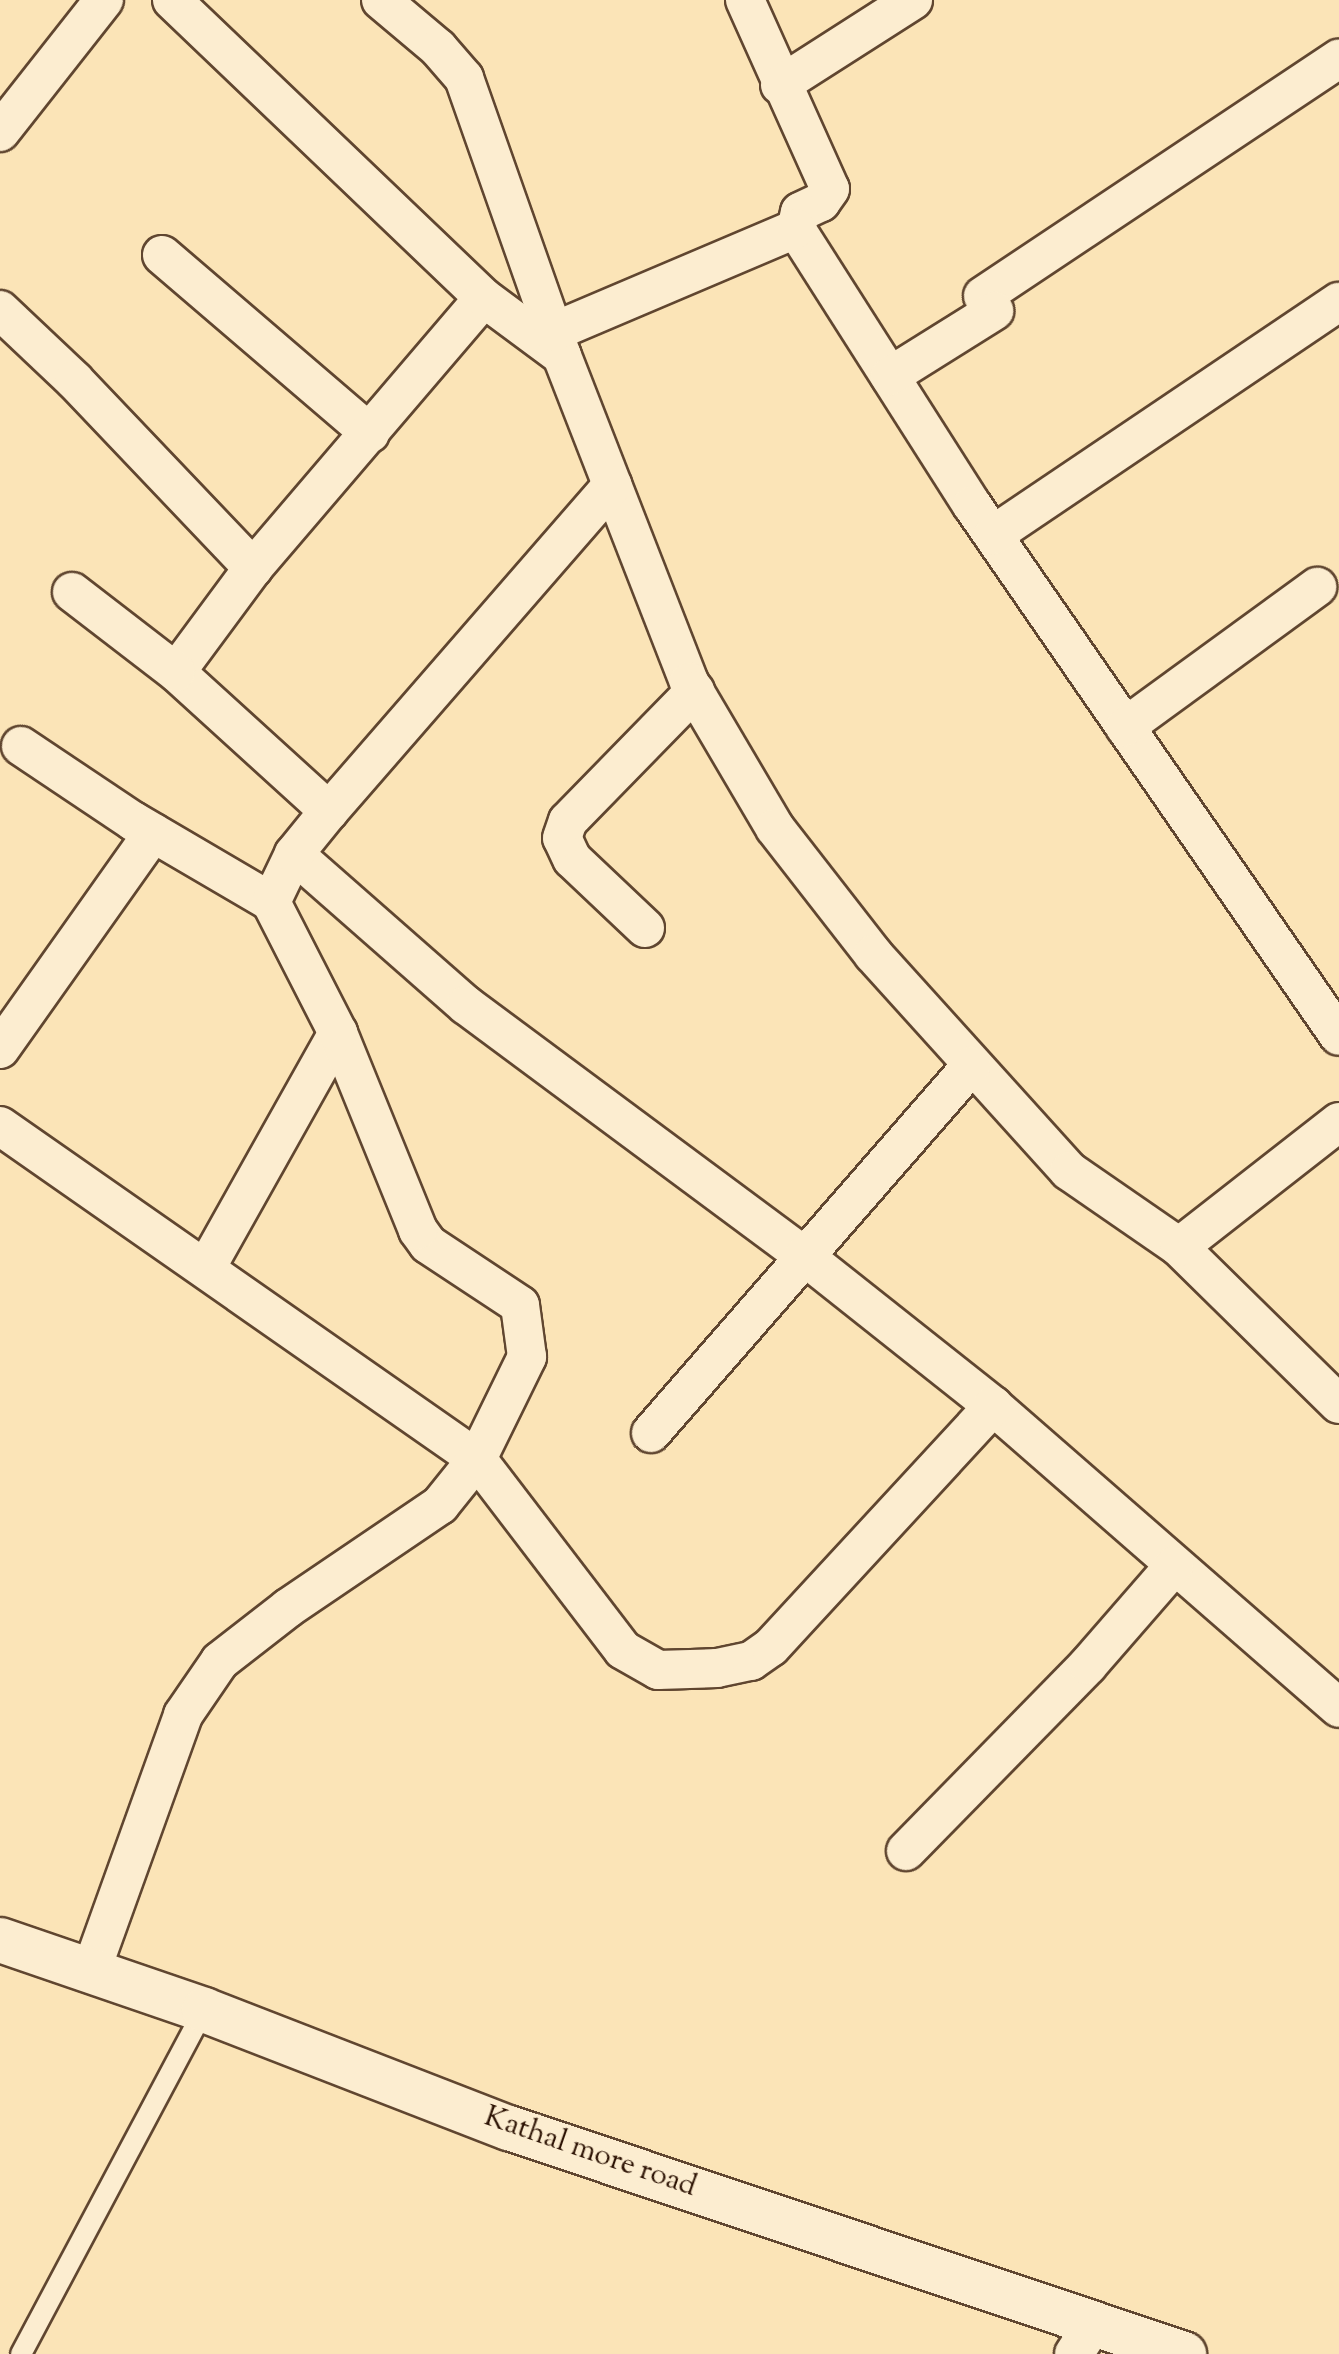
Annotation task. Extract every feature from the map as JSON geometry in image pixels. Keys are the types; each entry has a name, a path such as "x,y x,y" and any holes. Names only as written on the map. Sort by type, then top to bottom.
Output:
{"main road":[{"name":"Kathal more road","path":"0,1940 204,2010 509,2128 922,2264 1083,2340 1184,2354"}],"street":[{"path":"0,132 104,0"},
{"path":"172,0 484,298 558,344"},
{"path":"381,0 438,48 464,78 558,344 695,691 775,828 971,1066 1069,1171 1179,1247 1335,1395"},
{"path":"745,0 780,85 830,189 821,202 800,212 796,229 993,535 1339,1036"},
{"path":"780,85 913,0"},
{"path":"890,376 1339,59"},
{"path":"558,344 796,229"},
{"path":"162,255 370,433"},
{"path":"176,672 253,568 484,298"},
{"path":"993,535 1339,302"},
{"path":"0,310 74,380 253,568"},
{"path":"271,902 294,854 329,811 612,485"},
{"path":"1125,727 1317,587"},
{"path":"72,592 176,672 329,811"},
{"path":"645,928 572,859 562,838 568,821 695,691"},
{"path":"21,746 153,833 271,902 338,1033 418,1230 428,1244 520,1305 527,1357 477,1459 440,1505 288,1608 220,1661 183,1715 91,1971"},
{"path":"0,1049 153,833"},
{"path":"294,854 466,1005 804,1256 993,1406 1339,1708"},
{"path":"206,1268 338,1033"},
{"path":"651,1433 971,1066"},
{"path":"1179,1247 1339,1122"},
{"path":"0,1126 477,1459 623,1650 658,1670 693,1670 751,1661 771,1647 993,1406"},
{"path":"906,1851 1088,1665 1174,1566"}],"lane":[{"path":"21,2354 204,2010"}]}
